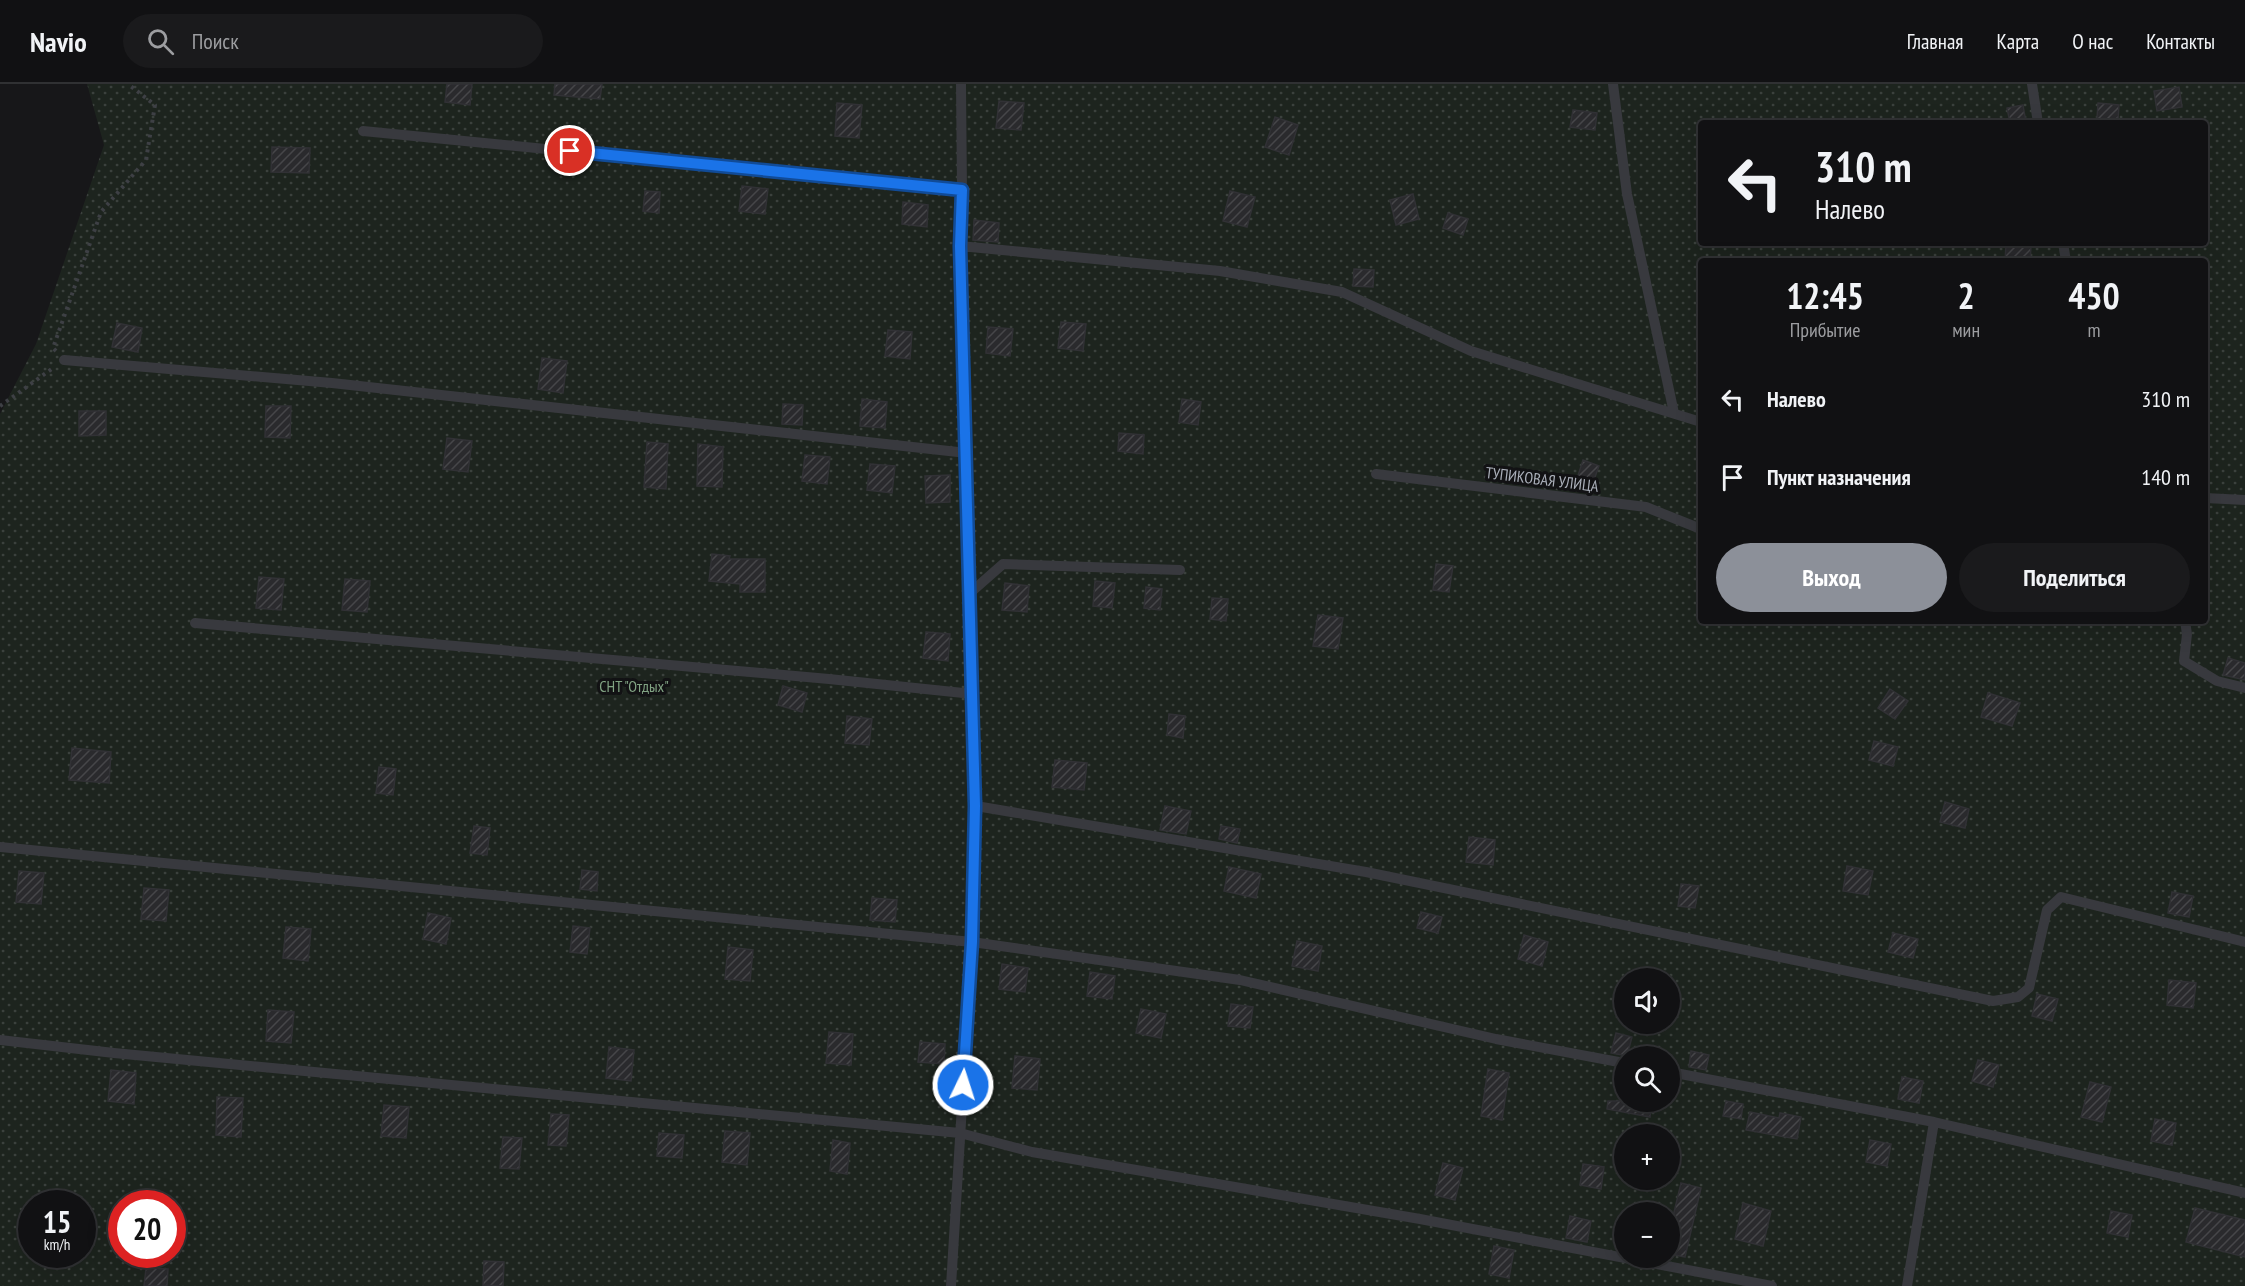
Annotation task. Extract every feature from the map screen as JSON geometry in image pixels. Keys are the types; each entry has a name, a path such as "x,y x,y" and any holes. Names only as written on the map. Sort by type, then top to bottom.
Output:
{"lane":[{"path":"951,1286 972,942 975,806 960,246 961,84"},
{"path":"1612,84 1627,194 1674,413"},
{"path":"2032,84 2038,120"},
{"path":"363,130 962,190"},
{"path":"960,246 1220,271 1342,292 1471,351 1698,421"},
{"path":"64,360 332,383 967,453"},
{"name":"ТУПИКОВАЯ УЛИЦА","path":"1376,474 1646,507 1698,527"},
{"path":"2208,498 2245,500"},
{"path":"970,593 1003,564 1180,570"},
{"path":"195,623 829,679 973,694"},
{"path":"2185,624 2187,634 2184,661 2217,681 2245,688"},
{"path":"975,806 1366,872 1993,1001 2018,997 2029,988 2047,910 2061,897 2245,942"},
{"path":"0,847 972,942 1240,981 1496,1039 1614,1062"},
{"path":"0,1040 960,1133 1032,1152 1420,1219 1772,1286"},
{"path":"1680,1074 1934,1122 2245,1193"},
{"path":"1906,1286 1934,1122"}],"path":[{"path":"0,406 64,360 52,348 101,212 146,160 155,105 128,84"}],"green space":[{"name":"СНТ \"Отдых\"","path":"87,84 2245,84 2245,1286 0,1286 0,414 36,344 104,145"}],"building":[{"path":"447,84 472,84 470,105 445,102"},
{"path":"555,84 602,84 600,99 554,95"},
{"path":"2179,87 2182,107 2157,111 2154,91"},
{"path":"999,101 1024,103 1021,130 996,128"},
{"path":"837,103 862,105 859,138 835,136"},
{"path":"2098,103 2119,105 2118,120 2097,119"},
{"path":"2023,105 2026,120 2009,120 2007,108"},
{"path":"1573,110 1597,113 1595,130 1570,127"},
{"path":"1275,117 1298,125 1289,155 1265,147"},
{"path":"272,147 310,148 309,173 271,172"},
{"path":"742,186 768,189 765,214 739,211"},
{"path":"645,191 660,192 659,213 643,211"},
{"path":"1230,191 1255,197 1247,227 1223,221"},
{"path":"1413,194 1419,219 1396,225 1390,200"},
{"path":"903,202 928,205 927,227 902,224"},
{"path":"1448,213 1468,219 1463,235 1443,228"},
{"path":"974,220 999,223 998,242 973,240"},
{"path":"2006,246 2031,247 2030,258 2005,258"},
{"path":"1354,269 1374,270 1373,287 1353,286"},
{"path":"1061,322 1086,324 1083,351 1058,348"},
{"path":"117,323 142,328 138,352 112,347"},
{"path":"988,327 1013,329 1010,356 986,353"},
{"path":"888,330 912,332 910,359 885,356"},
{"path":"542,358 567,361 563,393 538,389"},
{"path":"862,399 887,402 885,428 860,426"},
{"path":"1182,399 1201,402 1198,425 1179,422"},
{"path":"783,404 803,405 802,425 782,424"},
{"path":"266,406 291,406 290,438 265,437"},
{"path":"79,411 106,411 106,435 79,436"},
{"path":"1119,433 1144,435 1143,454 1118,451"},
{"path":"447,438 472,441 468,472 443,469"},
{"path":"647,442 668,444 666,489 644,487"},
{"path":"698,444 723,447 722,487 697,486"},
{"path":"805,455 830,457 827,484 802,481"},
{"path":"1583,460 1599,466 1590,491 1575,485"},
{"path":"870,464 895,466 892,493 867,490"},
{"path":"950,475 950,502 926,503 925,476"},
{"path":"712,554 730,556 729,559 765,559 765,592 740,592 740,584 709,581"},
{"path":"1436,564 1453,566 1449,592 1433,590"},
{"path":"259,577 284,579 281,610 256,608"},
{"path":"345,579 370,581 367,612 342,610"},
{"path":"1095,581 1115,583 1112,608 1093,606"},
{"path":"1005,583 1029,586 1027,612 1002,610"},
{"path":"1146,587 1162,589 1160,610 1144,608"},
{"path":"1212,598 1228,599 1226,621 1210,619"},
{"path":"1318,615 1343,618 1338,649 1313,646"},
{"path":"926,632 950,634 948,661 923,658"},
{"path":"2228,658 2245,663 2245,680 2223,675"},
{"path":"783,686 807,693 802,712 778,705"},
{"path":"1890,689 1908,701 1895,719 1878,708"},
{"path":"1988,693 2020,703 2012,726 1981,717"},
{"path":"1169,714 1185,716 1183,738 1167,735"},
{"path":"847,716 872,719 869,745 845,743"},
{"path":"1874,741 1898,747 1893,766 1869,760"},
{"path":"72,748 111,752 109,783 69,780"},
{"path":"1055,760 1087,763 1084,790 1052,787"},
{"path":"379,767 396,769 393,795 376,793"},
{"path":"1945,802 1969,809 1965,828 1940,822"},
{"path":"1165,806 1191,811 1186,834 1160,830"},
{"path":"474,826 490,828 487,855 470,853"},
{"path":"1221,826 1240,829 1237,843 1219,839"},
{"path":"1469,837 1495,840 1493,865 1466,862"},
{"path":"1847,866 1873,871 1868,895 1843,891"},
{"path":"1229,867 1261,874 1256,898 1224,891"},
{"path":"582,870 598,872 597,891 580,889"},
{"path":"19,871 44,873 41,904 16,902"},
{"path":"1681,884 1699,886 1695,908 1678,906"},
{"path":"144,888 169,890 166,921 141,919"},
{"path":"2172,892 2193,896 2189,917 2168,913"},
{"path":"872,898 897,900 895,922 870,920"},
{"path":"1421,912 1442,917 1438,933 1417,928"},
{"path":"428,913 451,918 446,944 423,939"},
{"path":"573,926 590,928 587,954 570,952"},
{"path":"286,927 311,929 308,961 283,958"},
{"path":"1893,933 1918,939 1913,958 1888,952"},
{"path":"1524,935 1548,942 1542,966 1518,959"},
{"path":"1297,941 1322,946 1318,971 1292,966"},
{"path":"728,947 753,950 750,981 725,979"},
{"path":"1002,964 1028,968 1025,992 999,989"},
{"path":"1090,972 1115,976 1112,999 1087,996"},
{"path":"2169,980 2196,983 2193,1008 2167,1005"},
{"path":"2037,994 2058,999 2052,1021 2032,1016"},
{"path":"1231,1004 1253,1007 1250,1028 1228,1026"},
{"path":"1141,1009 1166,1014 1161,1038 1136,1033"},
{"path":"268,1010 294,1012 291,1043 266,1041"},
{"path":"829,1032 853,1034 851,1065 826,1063"},
{"path":"1616,1034 1632,1037 1630,1046 1614,1046 1614,1054 1611,1053"},
{"path":"920,1042 945,1044 944,1064 918,1062"},
{"path":"609,1047 634,1050 631,1081 606,1078"},
{"path":"1691,1051 1709,1055 1706,1070 1689,1067"},
{"path":"1015,1056 1040,1059 1037,1090 1012,1088"},
{"path":"1978,1060 1999,1065 1993,1087 1972,1081"},
{"path":"1488,1069 1509,1073 1502,1120 1481,1116"},
{"path":"111,1070 136,1073 134,1104 108,1101"},
{"path":"1902,1077 1923,1081 1919,1103 1898,1099"},
{"path":"2090,1082 2111,1087 2102,1122 2081,1117"},
{"path":"217,1097 243,1098 241,1137 216,1135"},
{"path":"1608,1101 1614,1101 1614,1110 1607,1109"},
{"path":"1726,1101 1743,1104 1741,1119 1723,1116"},
{"path":"384,1105 409,1107 406,1138 381,1136"},
{"path":"1623,1112 1651,1112 1650,1117"},
{"path":"1750,1112 1779,1118 1780,1113 1801,1117 1797,1139 1746,1130"},
{"path":"551,1114 569,1115 566,1146 548,1145"},
{"path":"2155,1119 2176,1123 2172,1145 2151,1141"},
{"path":"725,1131 750,1133 747,1165 722,1162"},
{"path":"659,1133 684,1135 682,1158 657,1156"},
{"path":"503,1137 522,1138 519,1169 500,1168"},
{"path":"833,1140 850,1143 847,1174 830,1171"},
{"path":"1870,1140 1891,1144 1887,1166 1866,1162"},
{"path":"1443,1163 1463,1168 1455,1200 1435,1195"},
{"path":"1583,1164 1604,1167 1601,1189 1580,1185"},
{"path":"1681,1183 1701,1188 1685,1257 1680,1256 1680,1202 1676,1202"},
{"path":"1743,1203 1771,1211 1763,1246 1735,1239"},
{"path":"2195,1208 2245,1220 2245,1257 2186,1242"},
{"path":"2111,1211 2132,1215 2128,1237 2107,1233"},
{"path":"1570,1216 1591,1221 1587,1242 1566,1238"},
{"path":"1494,1246 1514,1250 1509,1278 1489,1274"},
{"path":"484,1261 504,1262 503,1286 483,1285"},
{"path":"146,1268 168,1269 167,1286 144,1286"}],"route":[{"path":"570,151 962,190 960,246 975,806 972,942 963,1085"}]}
